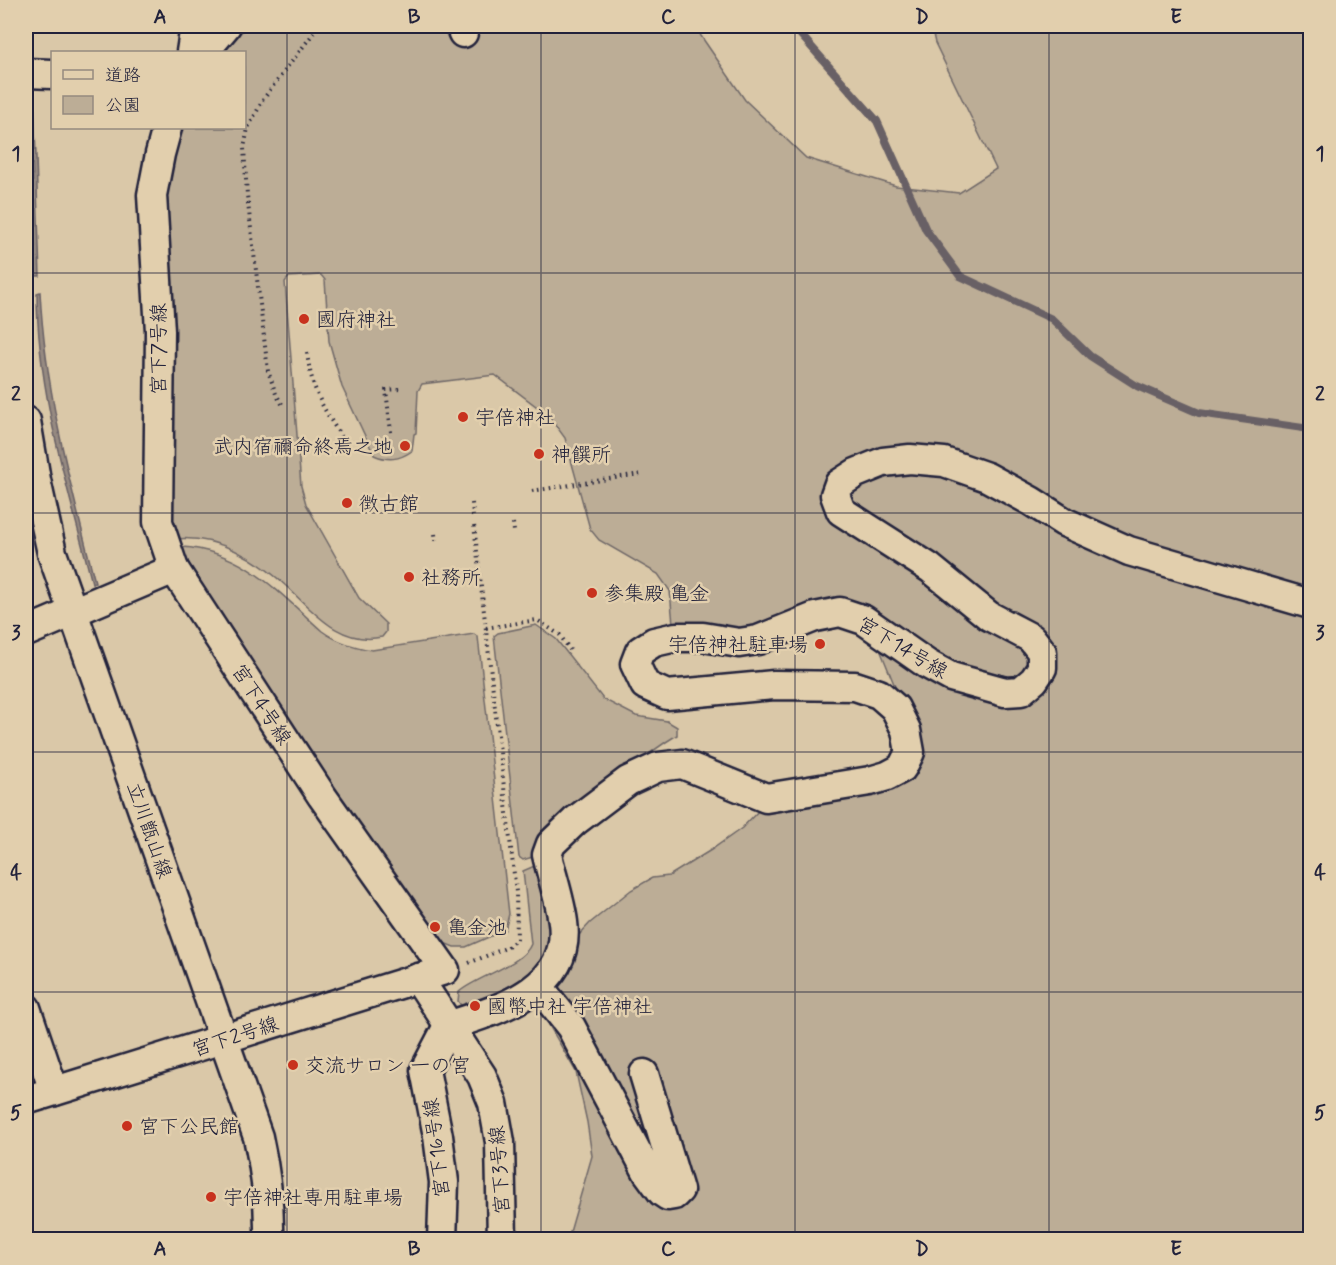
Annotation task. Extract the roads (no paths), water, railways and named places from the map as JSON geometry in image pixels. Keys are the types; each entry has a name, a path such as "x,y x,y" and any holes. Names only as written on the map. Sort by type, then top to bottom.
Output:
{"street":[{"path":"191,51 195,26"},
{"path":"205,51 226,26"},
{"path":"26,73 51,74"},
{"name":"宮下7号線","path":"167,129 153,195 160,331 158,522 174,569"},
{"name":"立川甑山線","path":"26,421 52,553 258,1137 267,1178 270,1208 269,1239"},
{"name":"宮下14号線","path":"448,1026 500,1009 539,987 557,961 563,943 563,923 547,855 551,844 575,821 628,781 658,767 682,764 766,798 878,779 902,768 910,752 906,730 895,708 879,694 855,686 774,685 667,695 645,685 634,664 640,651 654,642 676,637 739,643 758,640 815,617 840,612 864,620 927,664 951,677 1005,692 1021,691 1034,681 1042,668 1042,651 1031,638 989,616 930,568 841,511 835,495 839,484 856,473 883,462 909,459 944,462 987,477 1064,522 1129,551 1311,604"},
{"path":"26,632 174,569"},
{"name":"宮下4号線","path":"174,569 322,796 445,970"},
{"name":"宮下2号線","path":"26,1100 445,970"},
{"name":"宮下3号線","path":"418,978 482,1076 493,1103 500,1142 502,1239"},
{"path":"539,987 571,1027 648,1173 662,1192 668,1196 674,1196 678,1190 644,1074"},
{"path":"26,1008 54,1091"},
{"name":"宮下16号線","path":"442,1239 444,1182 425,1070 448,1026"}],"waterway":[{"path":"793,26 877,121 926,230 960,276 1052,319 1090,356 1137,386 1199,413 1310,429"}],"place":[{"name":"國府神社","path":"304,319"},
{"name":"宇倍神社","path":"463,417"},
{"name":"武内宿禰命終焉之地","path":"405,446"},
{"name":"神饌所","path":"539,454"},
{"name":"徴古館","path":"347,503"},
{"name":"社務所","path":"409,577"},
{"name":"参集殿 亀金","path":"592,593"},
{"name":"宇倍神社駐車場","path":"820,644"},
{"name":"亀金池","path":"435,927"},
{"name":"國幣中社 宇倍神社","path":"475,1006"},
{"name":"交流サロン 一の宮","path":"293,1065"},
{"name":"宮下公民館","path":"127,1126"},
{"name":"宇倍神社専用駐車場","path":"211,1197"}]}
